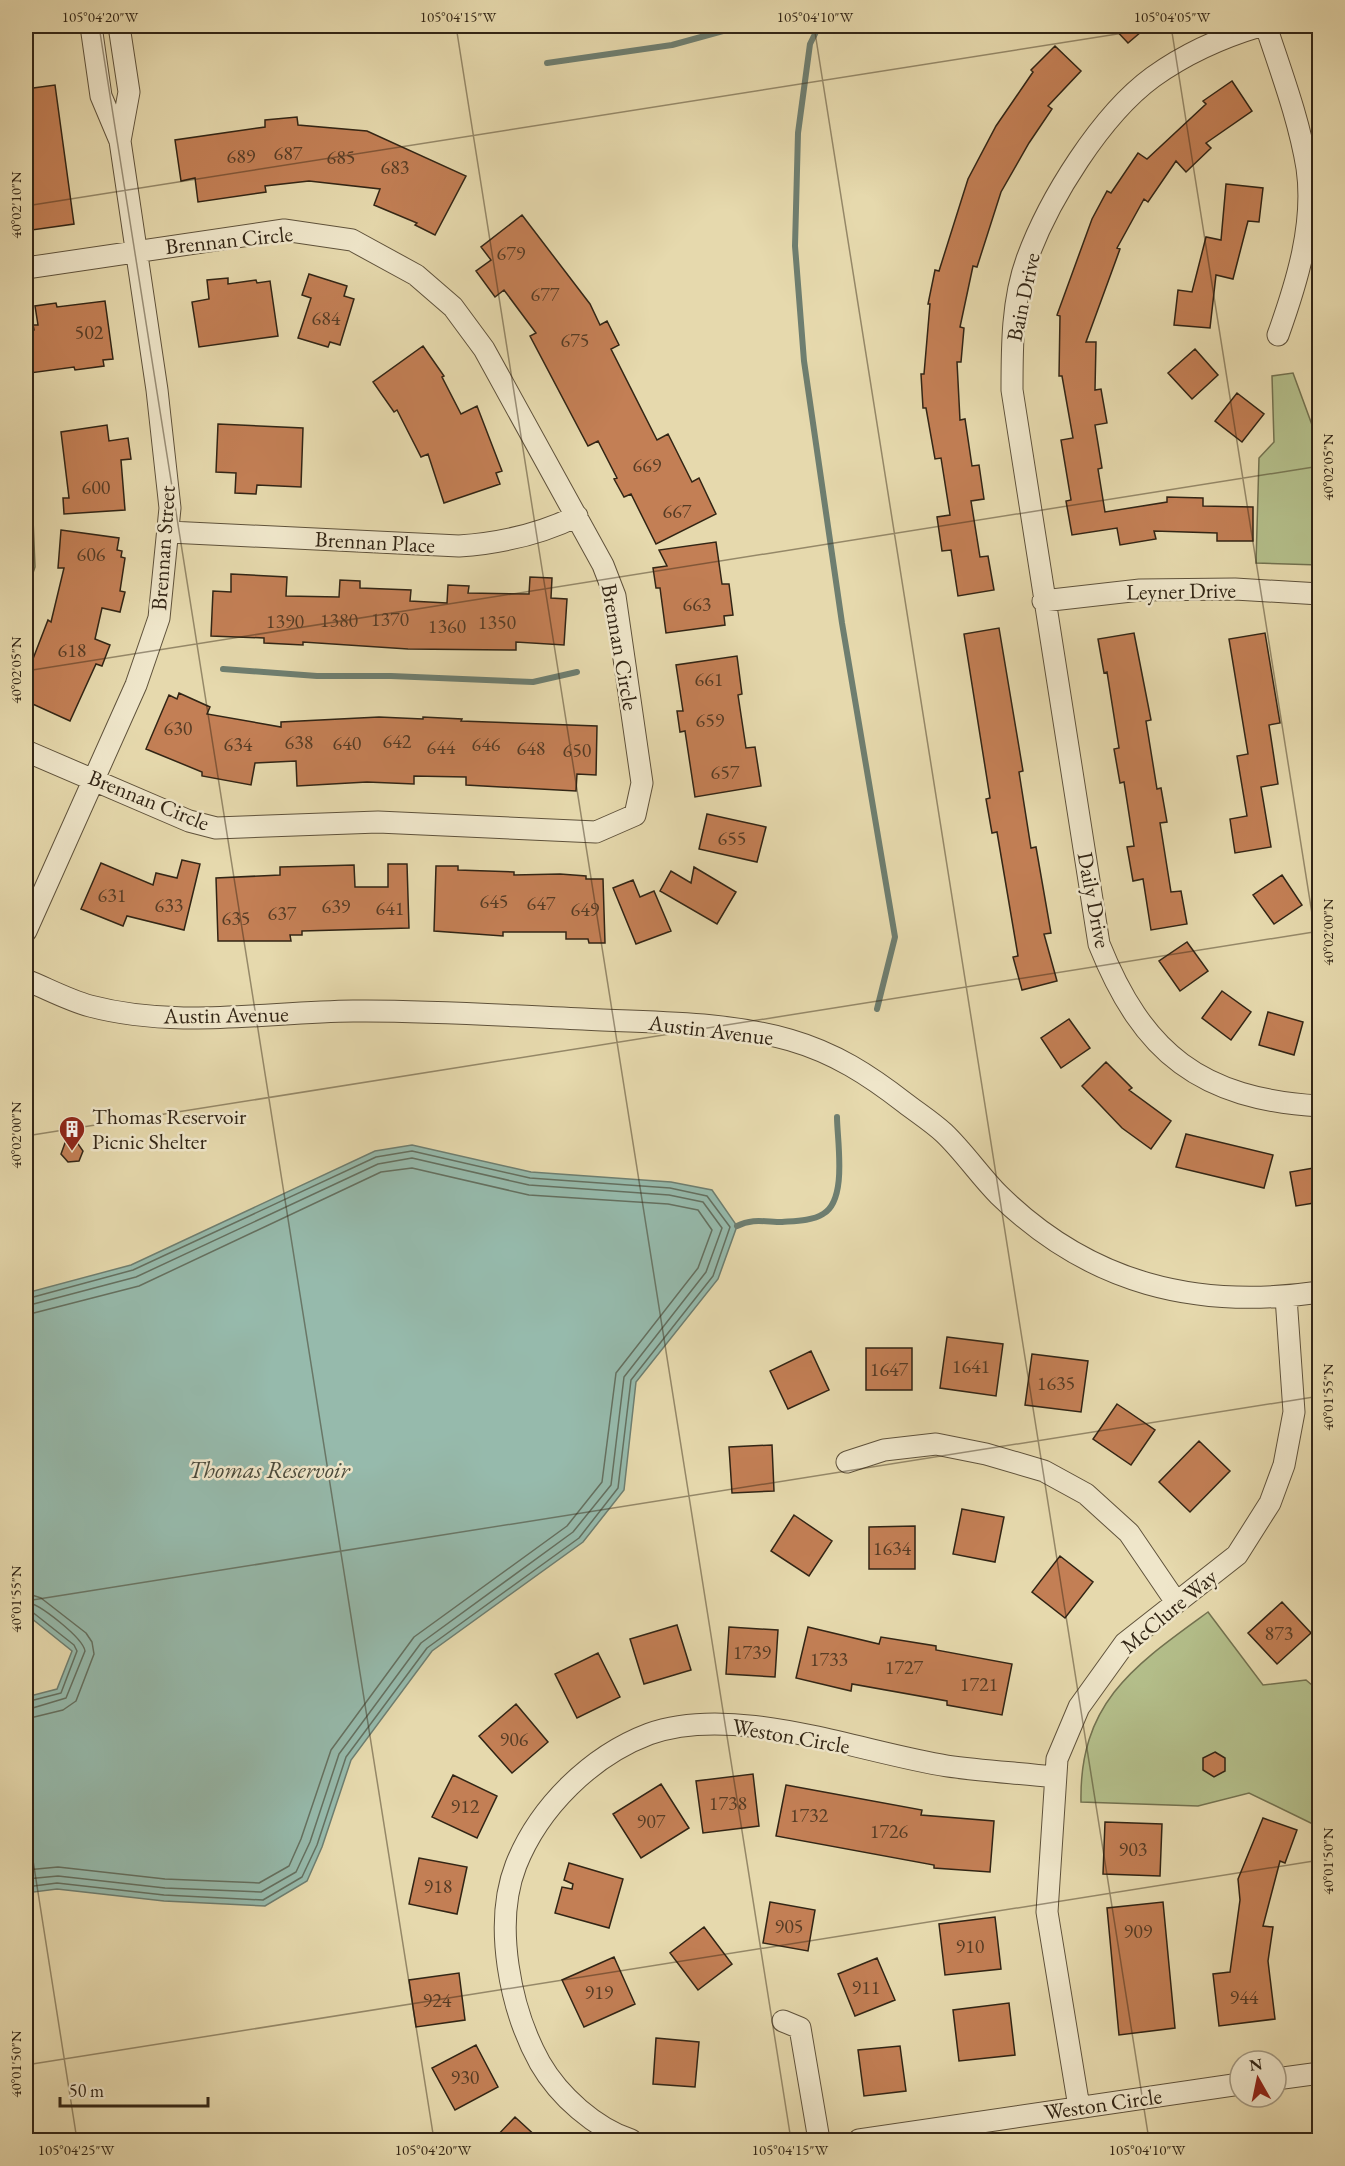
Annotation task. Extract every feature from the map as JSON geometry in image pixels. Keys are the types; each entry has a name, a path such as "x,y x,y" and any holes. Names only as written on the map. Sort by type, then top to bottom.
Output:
{"street":[{"name":"Brennan Street","path":"26,931 136,685 159,618 169,532 167,464 137,251 120,141 101,96 91,26"},
{"name":"Brennan Street","path":"119,26 129,92 120,141"},
{"name":"Bain Drive","path":"1043,601 1012,390 1013,329 1026,260 1061,187 1096,137 1131,96 1154,77 1201,49 1260,26"},
{"path":"1266,26 1299,128 1307,170 1308,192 1305,240 1299,269 1278,335"},
{"name":"Brennan Circle","path":"26,268 284,230 352,240 416,275 453,307 484,349 603,565 615,596 642,783 635,815 596,832 378,822 216,828 189,821 26,751"},
{"name":"Brennan Place","path":"169,532 459,546 500,543 558,525 577,516"},
{"name":"Leyner Drive","path":"1043,601 1140,590 1235,589 1320,594"},
{"name":"Daily Drive","path":"1043,601 1099,944 1113,978 1140,1023 1167,1053 1204,1079 1238,1094 1278,1104 1320,1106"},
{"name":"Austin Avenue","path":"26,980 87,1005 144,1016 190,1019 352,1011 433,1012 702,1025 748,1030 791,1040 832,1053 867,1074 944,1133 999,1196 1049,1238 1114,1274 1155,1287 1206,1296 1286,1297 1320,1292"},
{"name":"McClure Way","path":"1079,2107 1047,1912 1054,1777 1057,1759 1079,1707 1125,1643 1237,1555 1270,1503 1284,1465 1294,1412 1286,1297"},
{"path":"847,1462 884,1450 936,1444 986,1454 1044,1471 1086,1494 1129,1533 1176,1602"},
{"name":"Weston Circle","path":"631,2140 617,2136 572,2104 541,2064 519,2011 507,1956 505,1913 516,1865 543,1816 572,1784 605,1756 650,1734 724,1723 784,1730 948,1766 1054,1777"},
{"path":"783,2021 800,2028 819,2140"},
{"path":"1288,2077 1320,2073"},
{"name":"Weston Circle","path":"859,2140 1228,2086"}],"green space":[{"path":"1293,373 1319,444 1319,565 1256,563 1259,458 1274,442 1272,376"},
{"path":"26,423 29,423 35,567 26,594"},
{"path":"1208,1612 1263,1685 1306,1680 1319,1691 1319,1827 1249,1793 1198,1806 1081,1802 1083,1767 1090,1738 1101,1712 1116,1689 1157,1650"}],"water":[{"name":"Thomas Reservoir","path":"412,1145 531,1172 671,1182 712,1190 737,1226 718,1279 636,1382 624,1490 583,1542 432,1651 351,1760 322,1847 307,1881 265,1906 164,1901 57,1889 26,1893 26,1697 57,1689 72,1651 26,1614 26,1293 131,1265 375,1151"}],"building":[{"path":"1112,26 1148,26 1128,43"},
{"path":"1055,46 1081,71 1048,106 1052,109 1001,192 977,267 973,266 960,327 964,328 961,362 957,362 960,420 965,419 972,466 979,465 984,499 971,501 980,557 988,556 994,590 958,596 951,550 942,551 937,517 950,515 941,458 935,459 926,408 923,408 921,374 924,374 930,304 928,304 935,270 939,271 968,179 996,126 1033,72 1031,70"},
{"path":"1232,81 1252,111 1206,143 1211,148 1186,172 1176,161 1148,202 1144,199 1117,248 1120,249 1086,342 1096,342 1095,390 1101,389 1107,423 1095,425 1102,468 1098,469 1105,512 1167,502 1167,497 1203,498 1203,506 1253,507 1253,541 1217,541 1217,533 1154,531 1156,539 1120,545 1117,528 1072,535 1066,501 1071,500 1061,440 1073,438 1062,376 1059,376 1060,316 1057,315 1092,219 1107,191 1111,193 1138,153 1147,159 1206,104 1203,101"},
{"path":"55,85 74,224 32,230 26,184 26,89"},
{"path":"297,117 298,125 367,131 466,176 435,235 415,225 417,223 374,205 380,189 309,181 265,186 266,192 198,202 195,178 181,181 175,140 265,127 265,120"},
{"path":"1226,184 1263,188 1259,222 1248,221 1233,279 1216,275 1210,328 1174,325 1178,290 1192,292 1206,237 1221,240"},
{"path":"522,215 590,304 600,325 607,321 619,345 611,349 657,440 668,434 692,482 699,478 716,514 656,544 631,494 624,497 598,441 588,446 530,336 536,333 504,290 495,297 476,271 491,260 481,247"},
{"path":"309,274 347,286 344,296 354,299 340,345 330,342 328,347 298,338 311,298 302,295"},
{"path":"228,278 228,284 256,280 257,283 270,281 278,336 199,347 192,302 209,299 207,280"},
{"path":"105,301 113,359 103,360 104,366 75,370 74,367 30,373 26,332 34,330 33,325 38,325 35,306 56,303 57,307"},
{"path":"423,346 444,376 442,377 461,414 477,406 502,471 496,473 500,484 444,503 428,454 421,457 397,410 394,412 373,382"},
{"path":"1195,349 1218,375 1192,399 1168,373"},
{"path":"1237,393 1264,414 1242,442 1215,421"},
{"path":"218,424 303,428 301,487 257,485 256,494 235,493 236,473 216,472"},
{"path":"107,425 109,441 128,438 131,459 121,460 125,510 64,514 63,498 69,498 61,432"},
{"path":"61,530 119,538 117,550 122,551 121,557 125,558 120,591 125,592 120,612 102,608 95,639 110,645 102,666 96,664 70,721 26,701 26,661 31,664 48,620 51,622 64,568 58,568"},
{"path":"716,542 722,584 729,584 733,615 724,616 725,625 666,633 660,588 656,588 653,568 667,566 659,550"},
{"path":"231,574 287,577 286,596 339,597 340,580 360,581 360,588 411,590 410,601 447,603 448,585 469,586 468,593 529,594 530,577 552,578 551,598 567,599 564,645 516,642 516,650 408,649 303,642 303,645 264,643 264,638 211,636 213,591 231,592"},
{"path":"999,628 1023,771 1019,772 1031,848 1036,847 1051,933 1044,934 1057,981 1022,990 1013,957 1018,956 997,832 992,833 986,799 990,798 964,634"},
{"path":"1134,633 1151,720 1146,721 1157,789 1161,788 1167,822 1160,823 1171,892 1181,891 1187,924 1151,930 1143,879 1133,881 1127,847 1134,846 1124,782 1120,783 1114,749 1119,748 1107,672 1104,673 1098,639"},
{"path":"1265,633 1280,723 1269,725 1278,784 1261,787 1271,847 1235,853 1230,819 1247,816 1237,756 1248,754 1229,639"},
{"path":"737,656 742,694 738,695 746,748 755,747 761,786 695,797 685,731 680,732 677,711 683,711 676,665"},
{"path":"179,693 210,707 207,714 281,727 281,722 379,717 423,719 423,717 462,719 461,721 597,726 596,775 577,774 576,791 466,785 466,777 414,776 414,784 367,782 297,786 296,761 255,763 251,785 202,776 202,772 146,749 169,695 177,699"},
{"path":"707,814 766,827 757,862 699,849"},
{"path":"182,860 200,864 184,930 127,916 123,926 81,909 101,863 153,885 156,873 177,878"},
{"path":"388,864 407,864 409,928 302,931 302,935 290,935 291,941 218,941 216,878 280,875 280,867 354,865 355,887 388,887"},
{"path":"436,866 458,866 458,870 514,872 514,875 560,874 586,876 586,879 603,879 605,943 589,943 588,939 566,939 566,932 503,932 503,936 434,931"},
{"path":"694,867 736,892 717,924 660,891 671,871 691,883"},
{"path":"1282,875 1302,905 1274,924 1253,895"},
{"path":"633,880 640,897 654,891 671,931 636,944 613,888"},
{"path":"1187,942 1208,971 1180,991 1159,961"},
{"path":"1222,991 1251,1012 1231,1040 1202,1018"},
{"path":"1268,1012 1303,1022 1294,1055 1259,1045"},
{"path":"1069,1019 1090,1048 1061,1068 1041,1038"},
{"path":"1106,1062 1132,1088 1129,1090 1171,1121 1151,1149 1122,1128 1082,1086"},
{"path":"1186,1134 1273,1155 1264,1188 1176,1167"},
{"name":"Thomas Reservoir Picnic Shelter","path":"76,1141 83,1151 79,1161 68,1162 61,1154 65,1143"},
{"path":"1320,1167 1320,1202 1296,1206 1290,1172"},
{"path":"947,1337 1003,1344 996,1396 940,1388"},
{"path":"866,1348 912,1348 912,1390 866,1390"},
{"path":"811,1351 829,1390 788,1409 770,1371"},
{"path":"1032,1354 1088,1361 1081,1412 1025,1405"},
{"path":"1117,1404 1155,1430 1131,1465 1093,1439"},
{"path":"1199,1441 1230,1471 1190,1512 1159,1482"},
{"path":"772,1445 774,1491 732,1493 729,1447"},
{"path":"962,1509 1004,1517 995,1562 953,1554"},
{"path":"794,1515 832,1541 809,1576 771,1551"},
{"path":"915,1526 915,1569 869,1569 869,1527"},
{"path":"1060,1556 1093,1582 1065,1618 1032,1592"},
{"path":"1282,1602 1311,1633 1277,1664 1248,1633"},
{"path":"677,1625 691,1670 644,1684 630,1639"},
{"path":"729,1627 778,1630 775,1677 726,1674"},
{"path":"808,1627 879,1644 881,1637 936,1646 936,1650 1012,1664 1002,1715 947,1705 947,1701 852,1684 851,1691 796,1678"},
{"path":"598,1653 620,1697 577,1718 555,1674"},
{"path":"516,1704 548,1742 512,1773 479,1736"},
{"path":"1215,1752 1225,1758 1225,1771 1214,1777 1203,1770 1203,1758"},
{"path":"753,1774 759,1826 703,1833 696,1781"},
{"path":"453,1775 497,1796 477,1838 432,1817"},
{"path":"661,1784 689,1828 641,1858 613,1814"},
{"path":"786,1785 922,1810 921,1815 994,1821 990,1872 934,1868 934,1865 776,1836"},
{"path":"1263,1818 1297,1830 1285,1863 1280,1861 1263,1926 1273,1927 1268,1961 1275,2019 1219,2026 1213,1974 1230,1972 1240,1900 1238,1879"},
{"path":"1105,1822 1162,1824 1160,1876 1103,1874"},
{"path":"419,1858 467,1867 457,1914 409,1904"},
{"path":"569,1863 623,1879 609,1928 555,1913 562,1887 572,1889 573,1884 564,1880"},
{"path":"770,1902 815,1910 808,1951 763,1943"},
{"path":"1163,1902 1175,2028 1119,2035 1107,1908"},
{"path":"995,1917 1001,1969 945,1975 939,1924"},
{"path":"704,1927 732,1964 698,1990 670,1953"},
{"path":"614,1957 635,2004 584,2027 562,1980"},
{"path":"877,1958 895,2000 855,2016 838,1974"},
{"path":"459,1973 465,2020 416,2027 409,1980"},
{"path":"1009,2003 1015,2055 959,2061 953,2010"},
{"path":"656,2038 699,2042 695,2087 653,2084"},
{"path":"476,2045 498,2087 455,2110 432,2068"},
{"path":"900,2046 906,2091 864,2096 858,2050"},
{"path":"515,2117 540,2140 493,2140"}],"waterway":[{"path":"547,63 672,45 741,26"},
{"path":"819,26 810,44 798,133 795,246 804,361 842,623 895,937 877,1009"},
{"path":"223,669 317,676 391,676 533,682 577,672"},
{"path":"737,1226 754,1221 782,1222 809,1219 823,1214 831,1207 836,1196 839,1169 837,1117"}],"place":[{"name":"Thomas Reservoir Picnic Shelter","path":"72,1152"}]}
